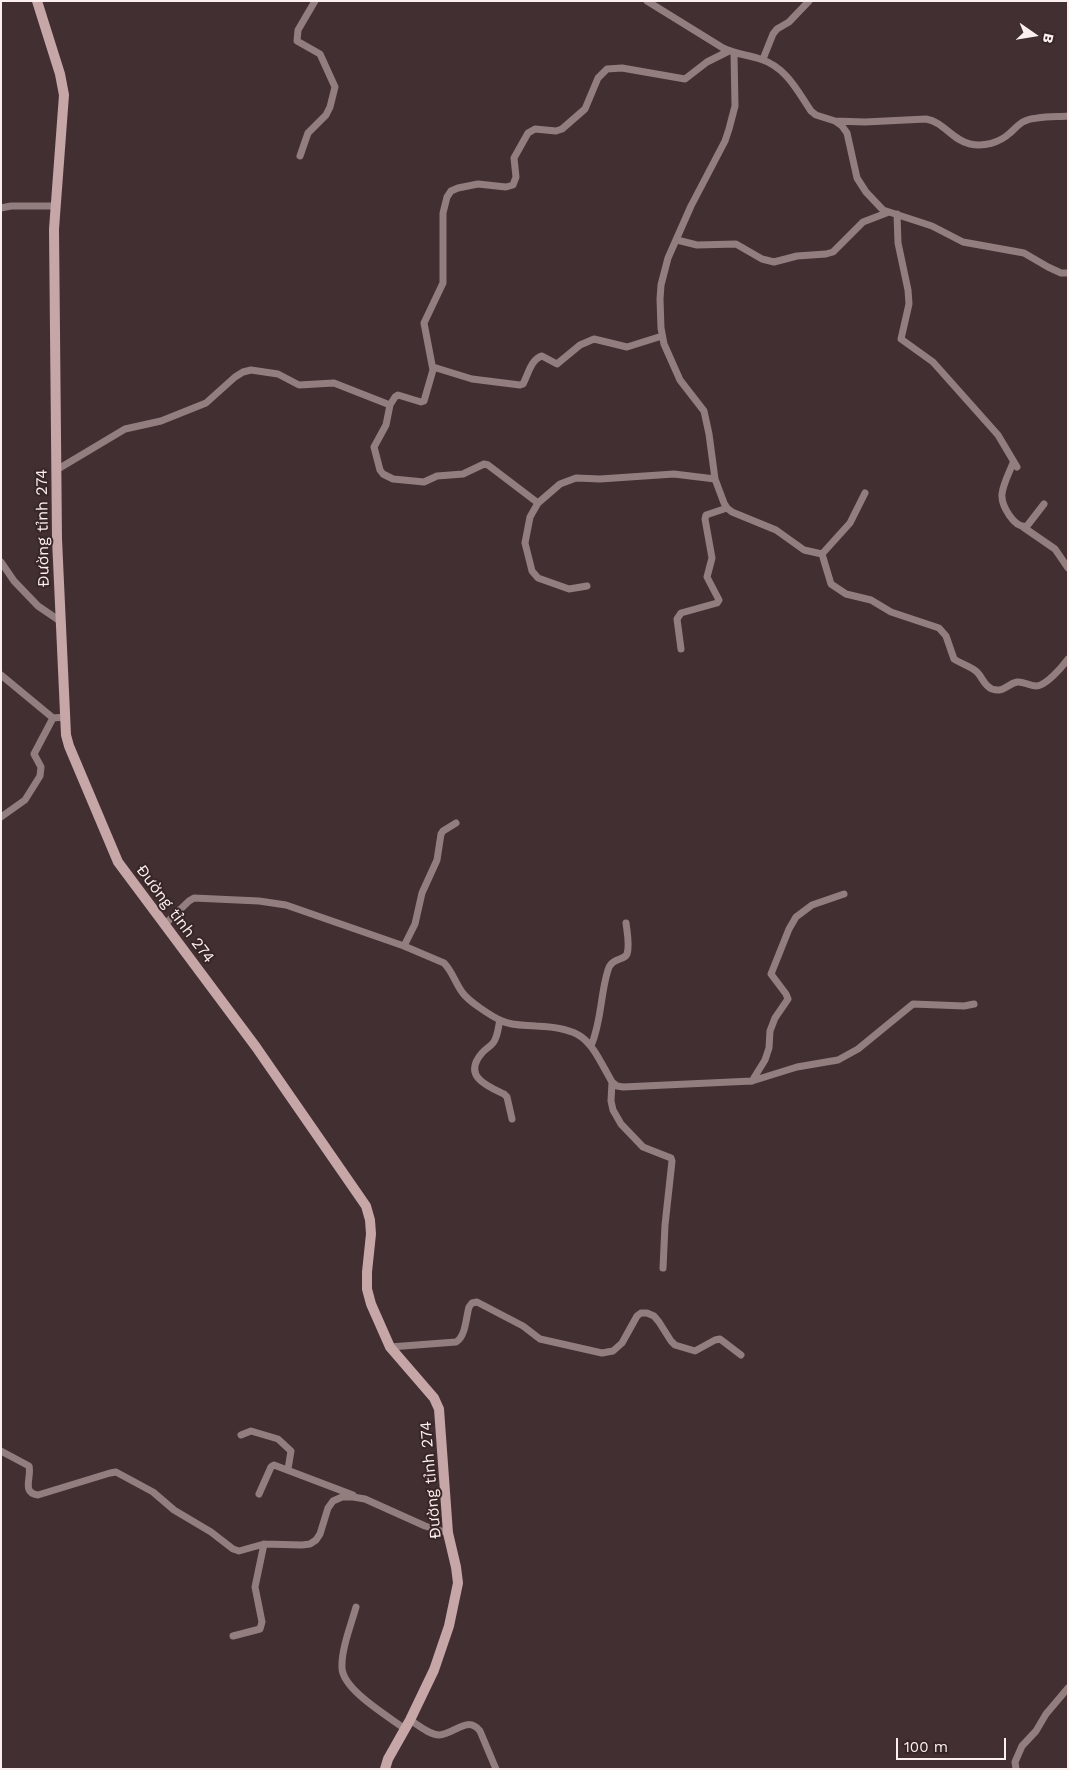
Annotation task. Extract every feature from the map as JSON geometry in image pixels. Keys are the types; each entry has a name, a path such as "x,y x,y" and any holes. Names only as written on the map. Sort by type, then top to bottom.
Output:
{"main road":[{"name":"Đường tỉnh 274","path":"37,1 60,74 64,95 54,229 60,621 68,746 113,853 164,925 256,1047 366,1206 371,1234 367,1289 372,1304 390,1347 434,1398 439,1410 448,1533 458,1583 456,1598 434,1670 385,1769"}],"street":[{"path":"300,156 308,133 326,115 330,108 335,87 320,54 301,45 297,41 296,36 300,24 316,1"},
{"path":"647,1 731,52 762,59 783,72 811,111 816,115 835,121 934,120 960,140 970,144 985,145 998,141 1025,121 1068,116"},
{"path":"762,59 777,29 789,22 809,1"},
{"path":"731,52 734,106 730,129 691,206 668,258 661,285 662,336 680,380 704,411 715,479 727,508 732,512 776,530 804,550 822,554"},
{"path":"538,503 488,465 484,464 463,474 442,475 424,482 393,479 383,474 380,470 374,447 386,425 390,405 395,397 398,396 421,402 424,401 432,377 433,367 424,323 443,283 444,205 447,197 451,191 458,188 478,184 506,187 513,185 516,177 514,158 528,133 535,129 556,132 562,129 585,109 598,78 606,69 622,68 685,79 707,62 731,52"},
{"path":"835,121 847,133 857,178 877,205 893,213 932,226 964,242 1024,253 1048,267 1068,274"},
{"path":"1,208 11,206 56,206"},
{"path":"677,240 698,245 736,244 762,259 774,262 796,256 833,252 863,222 893,213"},
{"path":"893,213 909,304 901,339 933,362 998,435 1015,465 1002,495 1011,518 1055,550 1068,568"},
{"path":"433,367 472,379 520,385 523,384 533,362 538,356 542,356 557,364 580,345 594,339 627,347 662,336"},
{"path":"58,469 125,428 161,421 206,403 235,376 251,370 278,374 299,386 334,383 390,405"},
{"path":"587,586 569,589 538,578 532,571 525,538 530,517 538,503 560,484 576,478 600,479 674,474 715,479"},
{"path":"822,554 850,523 865,493"},
{"path":"1023,527 1027,526 1044,504"},
{"path":"682,649 678,616 681,613 717,603 719,600 708,577 712,558 705,518 709,512 727,508"},
{"path":"822,554 829,579 834,587 846,594 876,602 898,614 939,628 946,636 954,659 978,673 986,685 991,688 1004,690 1015,682 1033,686 1042,684 1058,671 1068,659"},
{"path":"1,562 14,581 38,606 60,621"},
{"path":"1,675 53,718 65,717"},
{"path":"1,817 25,800 40,776 41,767 34,754 53,718"},
{"path":"404,946 413,930 422,893 437,860 440,834 456,822"},
{"path":"752,1082 765,1060 769,1048 770,1031 775,1018 788,999 771,974 789,929 796,917 812,905 844,894"},
{"path":"164,925 188,901 194,898 259,901 297,909 404,946 444,963 449,968 464,995 500,1020 512,1024 569,1030 581,1037 591,1046 612,1082 622,1087 752,1082 797,1068 838,1060 847,1056 865,1044 913,1004 964,1006 974,1004"},
{"path":"591,1046 597,1033 601,1015 608,968 614,960 625,956 628,948 626,923"},
{"path":"500,1020 494,1042 477,1060 475,1075 479,1080 507,1097 512,1119"},
{"path":"612,1082 611,1101 613,1110 621,1124 643,1146 671,1158 672,1161 665,1225 663,1268"},
{"path":"390,1347 456,1342 460,1340 469,1307 472,1303 477,1302 523,1326 540,1339 602,1353 613,1351 622,1343 637,1316 641,1313 647,1313 654,1316 675,1345 695,1351 720,1339 741,1355"},
{"path":"241,1435 251,1431 282,1441 292,1456 288,1469"},
{"path":"1,1451 29,1466 28,1488 29,1492 33,1495 116,1472 153,1492 174,1510 212,1532 233,1549 244,1551 264,1544 310,1544 320,1534 328,1508 333,1501 342,1497 365,1499"},
{"path":"259,1494 271,1467 278,1465 365,1499 432,1529 448,1533"},
{"path":"234,1636 260,1629 262,1622 254,1588 264,1544"},
{"path":"356,1607 342,1660 343,1676 353,1690 408,1724 433,1734 438,1735 466,1724 476,1726 484,1738 496,1769"},
{"path":"1016,1769 1015,1762 1022,1746 1036,1731 1046,1714 1068,1688"}]}
